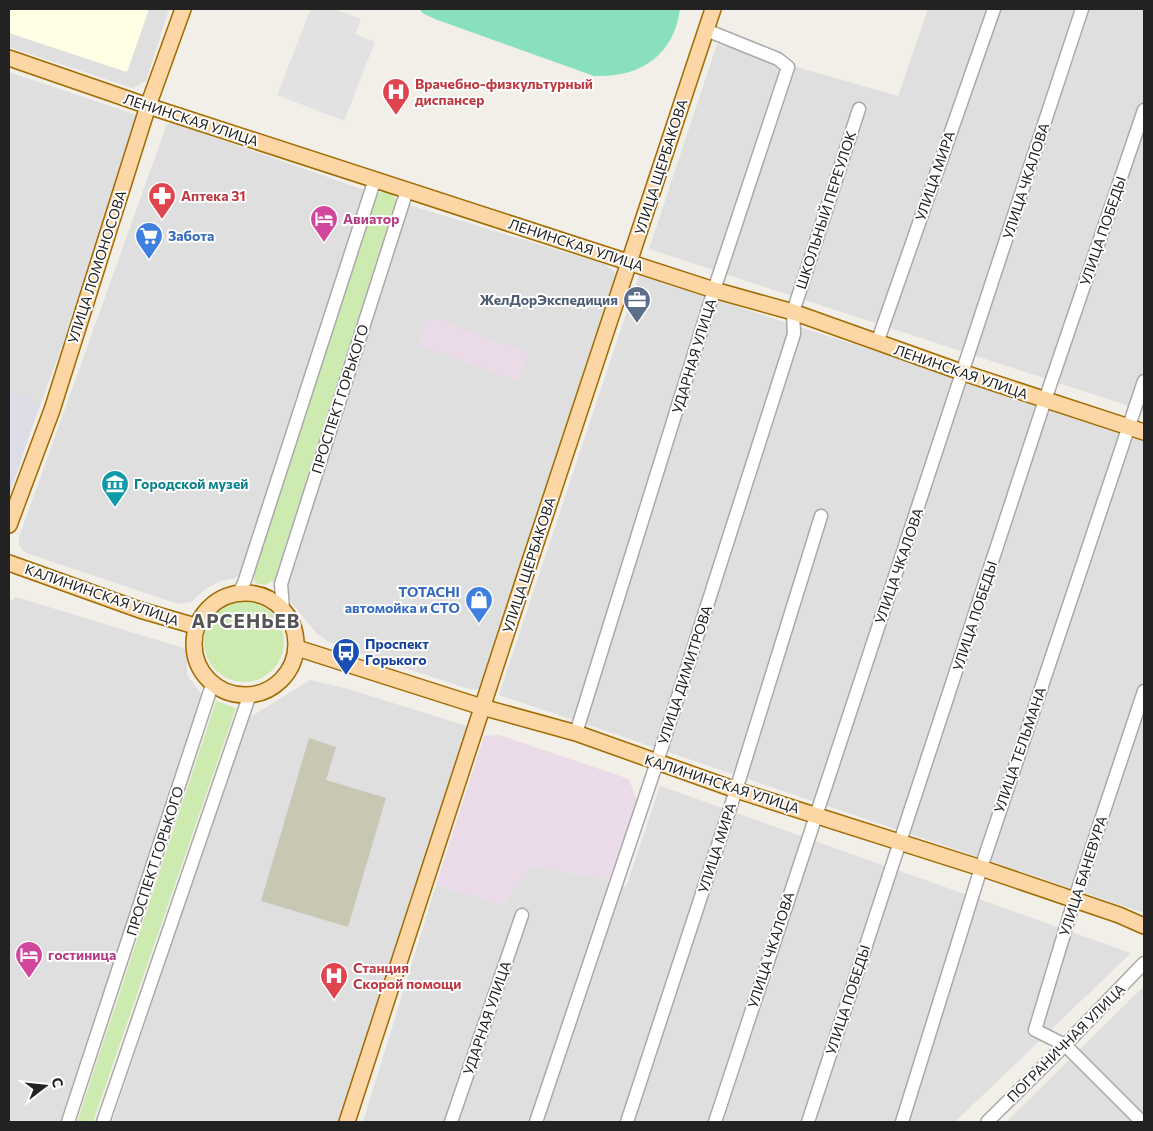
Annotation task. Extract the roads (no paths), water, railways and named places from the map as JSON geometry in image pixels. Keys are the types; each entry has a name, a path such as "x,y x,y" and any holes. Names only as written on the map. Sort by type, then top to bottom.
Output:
{"main road":[{"name":"УЛИЦА ЛОМОНОСОВА","path":"9,525 52,410 148,106 183,9"},
{"name":"УЛИЦА ЩЕРБАКОВА","path":"347,1122 713,9"},
{"name":"ЛЕНИНСКАЯ УЛИЦА","path":"9,58 148,106 630,263 714,290 793,312 964,373 1144,432"},
{"name":"КАЛИНИНСКАЯ УЛИЦА","path":"9,563 140,610 195,626"},
{"path":"283,609 268,598 251,593 222,596 209,607 195,626 193,638 195,658 204,676 212,685 232,694 249,697 271,689 282,680 290,669 298,648"},
{"name":"ПРОСПЕКТ ГОРЬКОГО","path":"283,609 292,623 298,648"},
{"name":"КАЛИНИНСКАЯ УЛИЦА","path":"298,648 482,707 576,733 736,790 981,868 1119,915 1144,926"}],"street":[{"name":"УЛИЦА МИРА","path":"877,343 994,9"},
{"name":"УЛИЦА ЧКАЛОВА","path":"715,1122 964,373 1082,9"},
{"name":"УДАРНАЯ УЛИЦА","path":"576,733 714,290 788,67 778,59 706,30"},
{"name":"ШКОЛЬНЫЙ ПЕРЕУЛОК","path":"793,312 859,109"},
{"name":"УЛИЦА ПОБЕДЫ","path":"808,1122 1045,400 1144,110"},
{"path":"238,594 244,583 375,179"},
{"name":"ПРОСПЕКТ ГОРЬКОГО","path":"283,609 281,584 407,190"},
{"name":"УЛИЦА ДИМИТРОВА","path":"536,1122 657,762 794,334 793,312"},
{"name":"УЛИЦА ТЕЛЬМАНА","path":"902,1122 981,868 1144,380"},
{"name":"УЛИЦА МИРА","path":"627,1122 736,790 821,516"},
{"name":"ПРОСПЕКТ ГОРЬКОГО","path":"68,1122 212,685"},
{"name":"УЛИЦА БАНЕВУРА","path":"1065,1045 1035,1030 1074,900 1144,691"},
{"path":"103,1122 249,697"},
{"name":"УДАРНАЯ УЛИЦА","path":"451,1122 522,915"},
{"name":"ПОГРАНИЧНАЯ УЛИЦА","path":"987,1122 1144,963"},
{"path":"1065,1045 1142,1122"}],"place":[{"name":"Врачебно-физкультурный диспансер","path":"396,116"},
{"name":"Аптека 31","path":"162,220"},
{"name":"Авиатор","path":"324,243"},
{"name":"Забота","path":"149,260"},
{"name":"ЖелДорЭкспедиция","path":"637,324"},
{"name":"Городской музей","path":"115,508"},
{"name":"TOTACHI автомойка и СТО","path":"479,624"},
{"name":"Проспект Горького","path":"346,676"},
{"name":"гостиница","path":"29,979"},
{"name":"Станция Скорой помощи","path":"334,1000"}],"district":[{"name":"АРСЕНЬЕВ","path":"246,621"}]}
